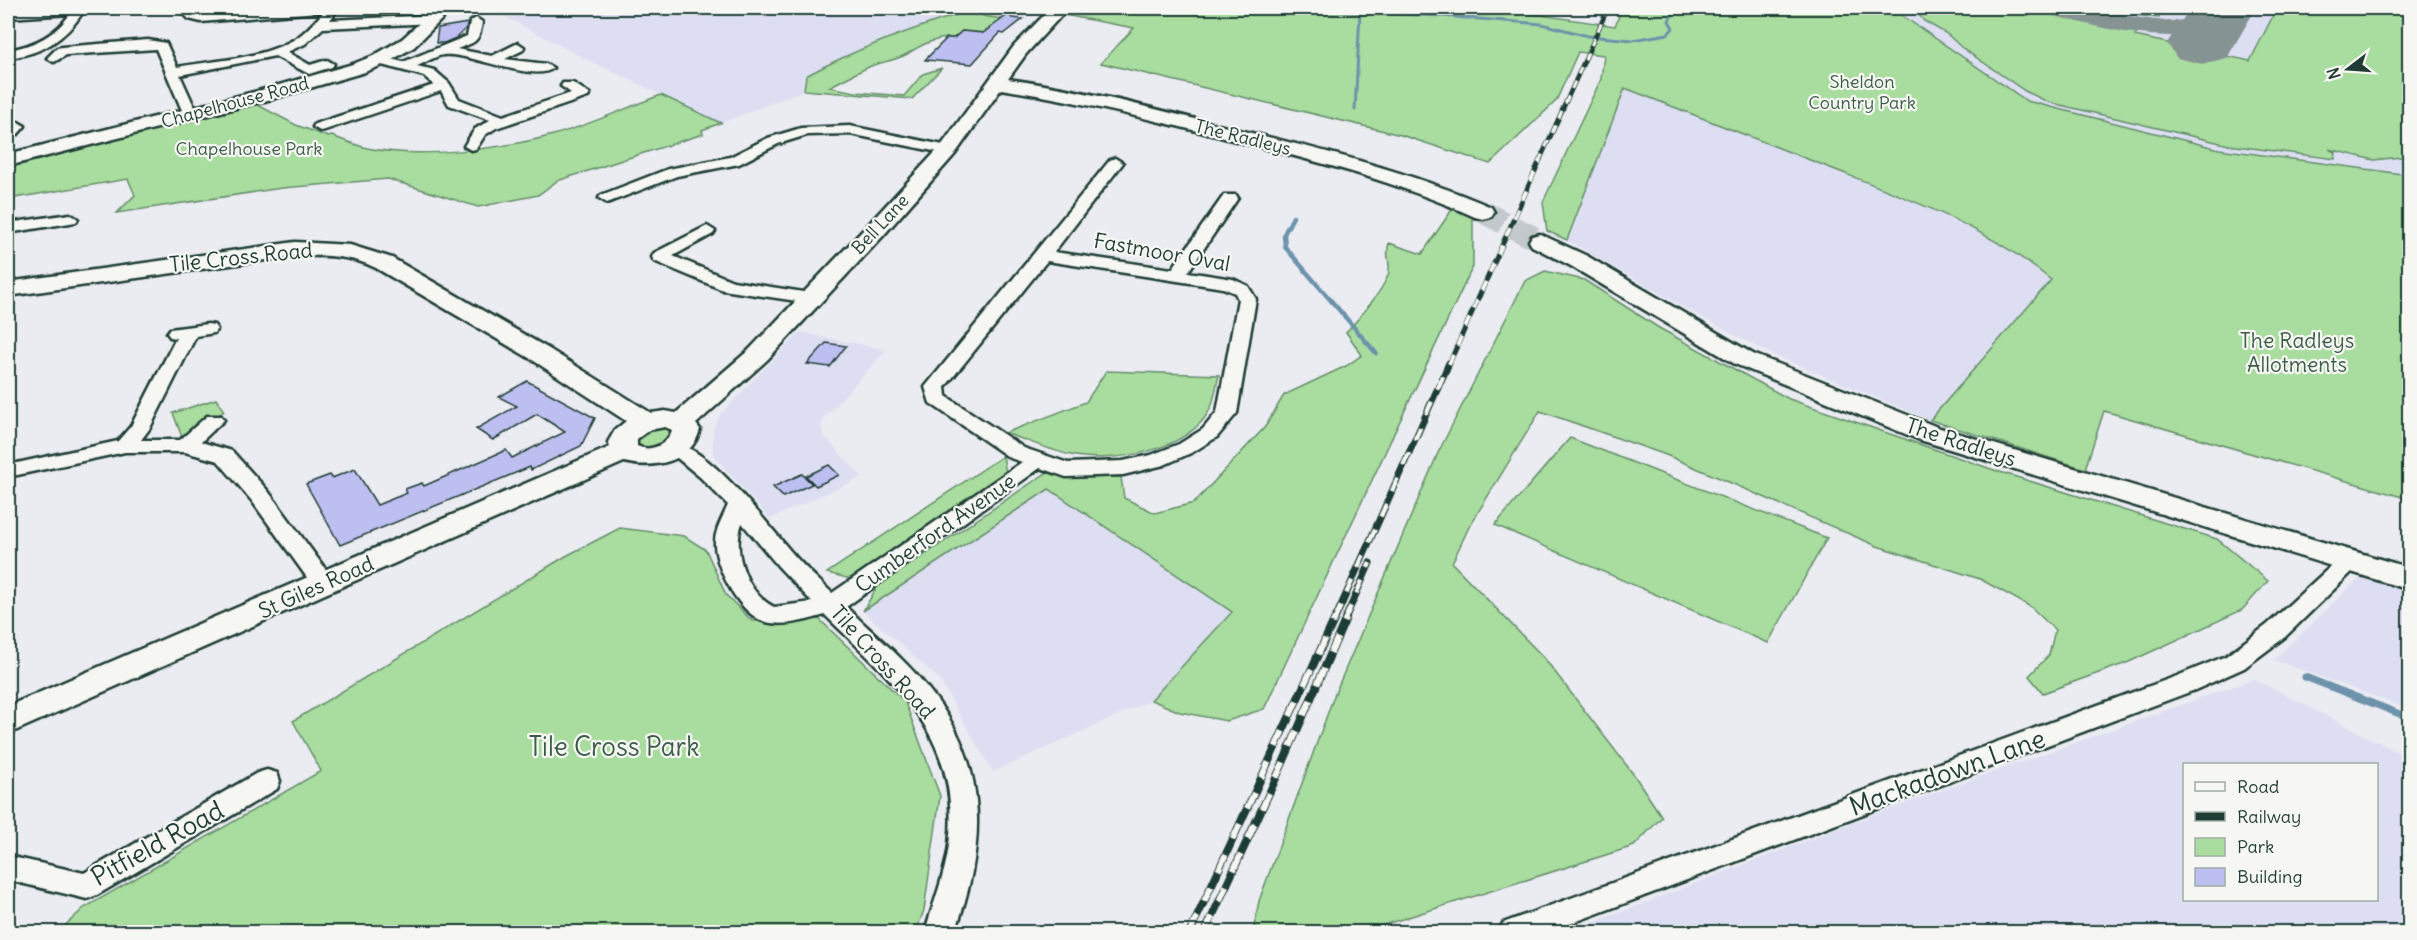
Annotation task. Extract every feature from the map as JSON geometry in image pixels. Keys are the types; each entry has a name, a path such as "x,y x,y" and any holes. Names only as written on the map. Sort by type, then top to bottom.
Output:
{"street":[{"path":"193,8 189,13 196,18 201,18 318,8"},
{"path":"172,72 277,51 300,40 333,8"},
{"name":"Bell Lane","path":"678,436 758,355 948,150 1032,34 1060,8"},
{"path":"8,14 56,9 77,12 51,42 33,50 8,54"},
{"path":"319,24 440,13"},
{"name":"Chapelhouse Road","path":"8,160 191,115 305,84 379,60 408,43 440,13"},
{"path":"405,66 471,39 478,28"},
{"path":"54,58 63,51 155,44 161,46 191,115"},
{"path":"494,60 518,47"},
{"path":"277,51 309,70 327,64"},
{"path":"445,51 494,60 508,65 546,68"},
{"path":"379,60 429,73 444,86 454,102 502,121"},
{"name":"The Radleys","path":"997,83 1081,96 1340,161 1429,188 1483,212"},
{"path":"306,122 327,130 408,96 444,86"},
{"path":"471,146 485,129 502,121 583,94 568,86"},
{"path":"607,198 673,172 734,161 782,138 813,130 850,130 948,150"},
{"path":"1043,255 1115,163"},
{"path":"1177,275 1231,197"},
{"path":"8,228 70,219"},
{"path":"707,231 660,257 729,286 810,298"},
{"name":"The Radleys","path":"1540,241 1579,261 1744,359 1930,434 2409,579"},
{"name":"Tile Cross Road","path":"8,289 296,249 320,248 367,256 523,345 646,422"},
{"name":"Fastmoor Oval","path":"1043,255 1227,283 1242,290 1247,299 1227,413 1210,433 1186,448 1157,460 1124,468 1066,470 1017,453 994,440 937,399 934,392 935,387 1043,255"},
{"path":"125,446 140,428 190,332"},
{"path":"665,419 678,436 646,457 630,455 624,451 622,442 624,437 633,428 646,422 665,419"},
{"path":"185,446 214,420"},
{"name":"Tile Cross Road","path":"678,436 696,460 739,504 786,561 832,605 926,703 947,737 963,786 965,843 952,903 940,933"},
{"path":"8,471 125,446 204,448 225,456 260,496 324,584"},
{"name":"St Giles Road","path":"8,721 624,451"},
{"name":"Cumberford Avenue","path":"832,605 1038,460"},
{"path":"739,504 726,542 729,564 756,607 767,614 779,615 832,605"},
{"name":"Mackadown Lane","path":"1514,933 2186,683 2235,662 2276,631 2349,561"},
{"name":"Pitfield Road","path":"8,868 87,886 267,781"}],"shaded area":[{"path":"488,8 914,8 948,17 872,44 836,60 806,76 804,90 721,123 588,60"},
{"path":"1891,8 2409,8 2409,175 2219,149 2027,101"},
{"path":"1625,88 1920,203 1971,226 2024,257 2052,280 1930,420 1769,353 1690,311 1567,240"},
{"path":"800,332 886,350 824,418 821,426 823,435 862,477 770,519 713,455 713,429 721,414"},
{"path":"1049,489 1232,612 1151,700 993,772 939,679 863,611"},
{"path":"2361,577 2409,593 2409,709 2274,660"},
{"path":"2254,679 2409,758 2409,932 1569,932 1865,818"}],"green space":[{"name":"Sheldon Country Park","path":"1071,8 1494,8 1615,26 1622,8 1891,8 2027,101 2219,149 2409,175 2409,499 2104,411 2085,469 1930,420 2051,280 2001,245 1947,216 1625,88 1567,240 1547,231 1543,202 1601,79 1604,55 1578,52 1556,101 1490,164 1401,135 1101,63 1134,28 1064,15"},
{"path":"1913,8 2026,8 2139,31 2135,36 2250,61 2277,8 2409,8 2409,156 2374,160 2329,149 2336,153 2335,159 2229,145 2048,102 2025,91 1961,47 1947,34 1924,21"},
{"path":"2087,8 2165,8 2158,18"},
{"path":"968,11 1003,19 986,33 962,31 954,38 929,42 903,56 866,68 829,87 855,92 904,96 923,74 942,68 912,99 804,90 806,76 825,66 885,40"},
{"name":"Chapelhouse Park","path":"661,95 721,123 702,130 703,134 557,181 538,195 478,207 388,179 282,188 117,213 135,195 128,179 8,199 8,163 252,102 296,125 328,137 332,136 363,147 411,153 460,151 532,140 567,131"},
{"path":"1453,208 1473,218 1473,266 1264,709 1227,721 1180,712 1151,700 1232,612 1049,489 863,611 877,587 1046,473 1121,477 1124,498 1155,513 1194,503 1265,427 1284,395 1346,366 1362,355 1346,332 1371,303 1387,277 1389,243 1422,254"},
{"path":"1545,271 1584,280 1659,328 1789,399 1997,471 2217,539 2268,581 2242,610 2129,662 2043,693 2029,676 2049,655 2055,630 2031,607 1980,579 1877,546 1666,455 1540,411 1469,527 1452,563 1545,659 1634,775 1662,817 1634,846 1361,932 1253,932 1259,901 1334,696 1438,453 1525,281"},
{"path":"1106,371 1219,375 1211,407 1201,422 1187,434 1149,451 1108,457 1071,455 1005,433 1086,402"},
{"path":"216,399 224,411 198,431 182,437 173,413"},
{"path":"659,424 675,431 672,439 654,448 636,446 638,432"},
{"path":"1570,438 1827,538 1768,643 1495,525"},
{"path":"1003,456 1006,473 859,581 827,573"},
{"name":"Tile Cross Park","path":"620,528 684,536 706,550 726,595 752,621 819,619 905,702 940,796 924,910 916,932 58,932 84,908 321,771 293,721 566,556"}],"building":[{"path":"1009,14 1012,18 1023,19 1004,34 1000,33 972,64 925,60 947,38 954,38 962,31 983,33"},
{"path":"468,23 456,38 444,43 436,43 438,28"},
{"path":"826,343 846,346 830,367 807,364"},
{"path":"527,381 595,418 581,446 531,470 530,467 340,545 306,484 330,475 332,478 355,469 377,505 407,493 405,489 422,483 424,486 506,450 512,458 565,432 537,414 493,440 476,429 517,406 499,397"},
{"path":"829,465 839,475 816,486 806,476"},
{"path":"802,474 812,484 783,497 773,487"}],"waterway":[{"path":"1285,8 1311,12 1340,11 1442,16 1542,24 1588,36 1633,40 1668,34 1673,28 1669,21 1673,12 1683,8"},
{"path":"1355,110 1360,13"},
{"path":"2401,82 2410,83"},
{"path":"1293,217 1284,234 1285,247 1376,353"},
{"path":"2305,677 2410,718"}],"taxiway":[{"path":"2055,8 2155,28 2176,30 2213,24"}],"runway":[{"path":"2202,43 2223,8"}],"tunnel":[{"path":"1483,212 1540,241"}],"railway":[{"path":"1539,162 1608,8"},
{"path":"1449,364 1540,160"},
{"path":"1335,619 1449,363"},
{"path":"1345,619 1370,563"},
{"path":"1190,932 1335,618"},
{"path":"1205,932 1283,763 1346,618"}],"park label":[{"name":"The Radleys Allotments","path":"2297,352"}]}
